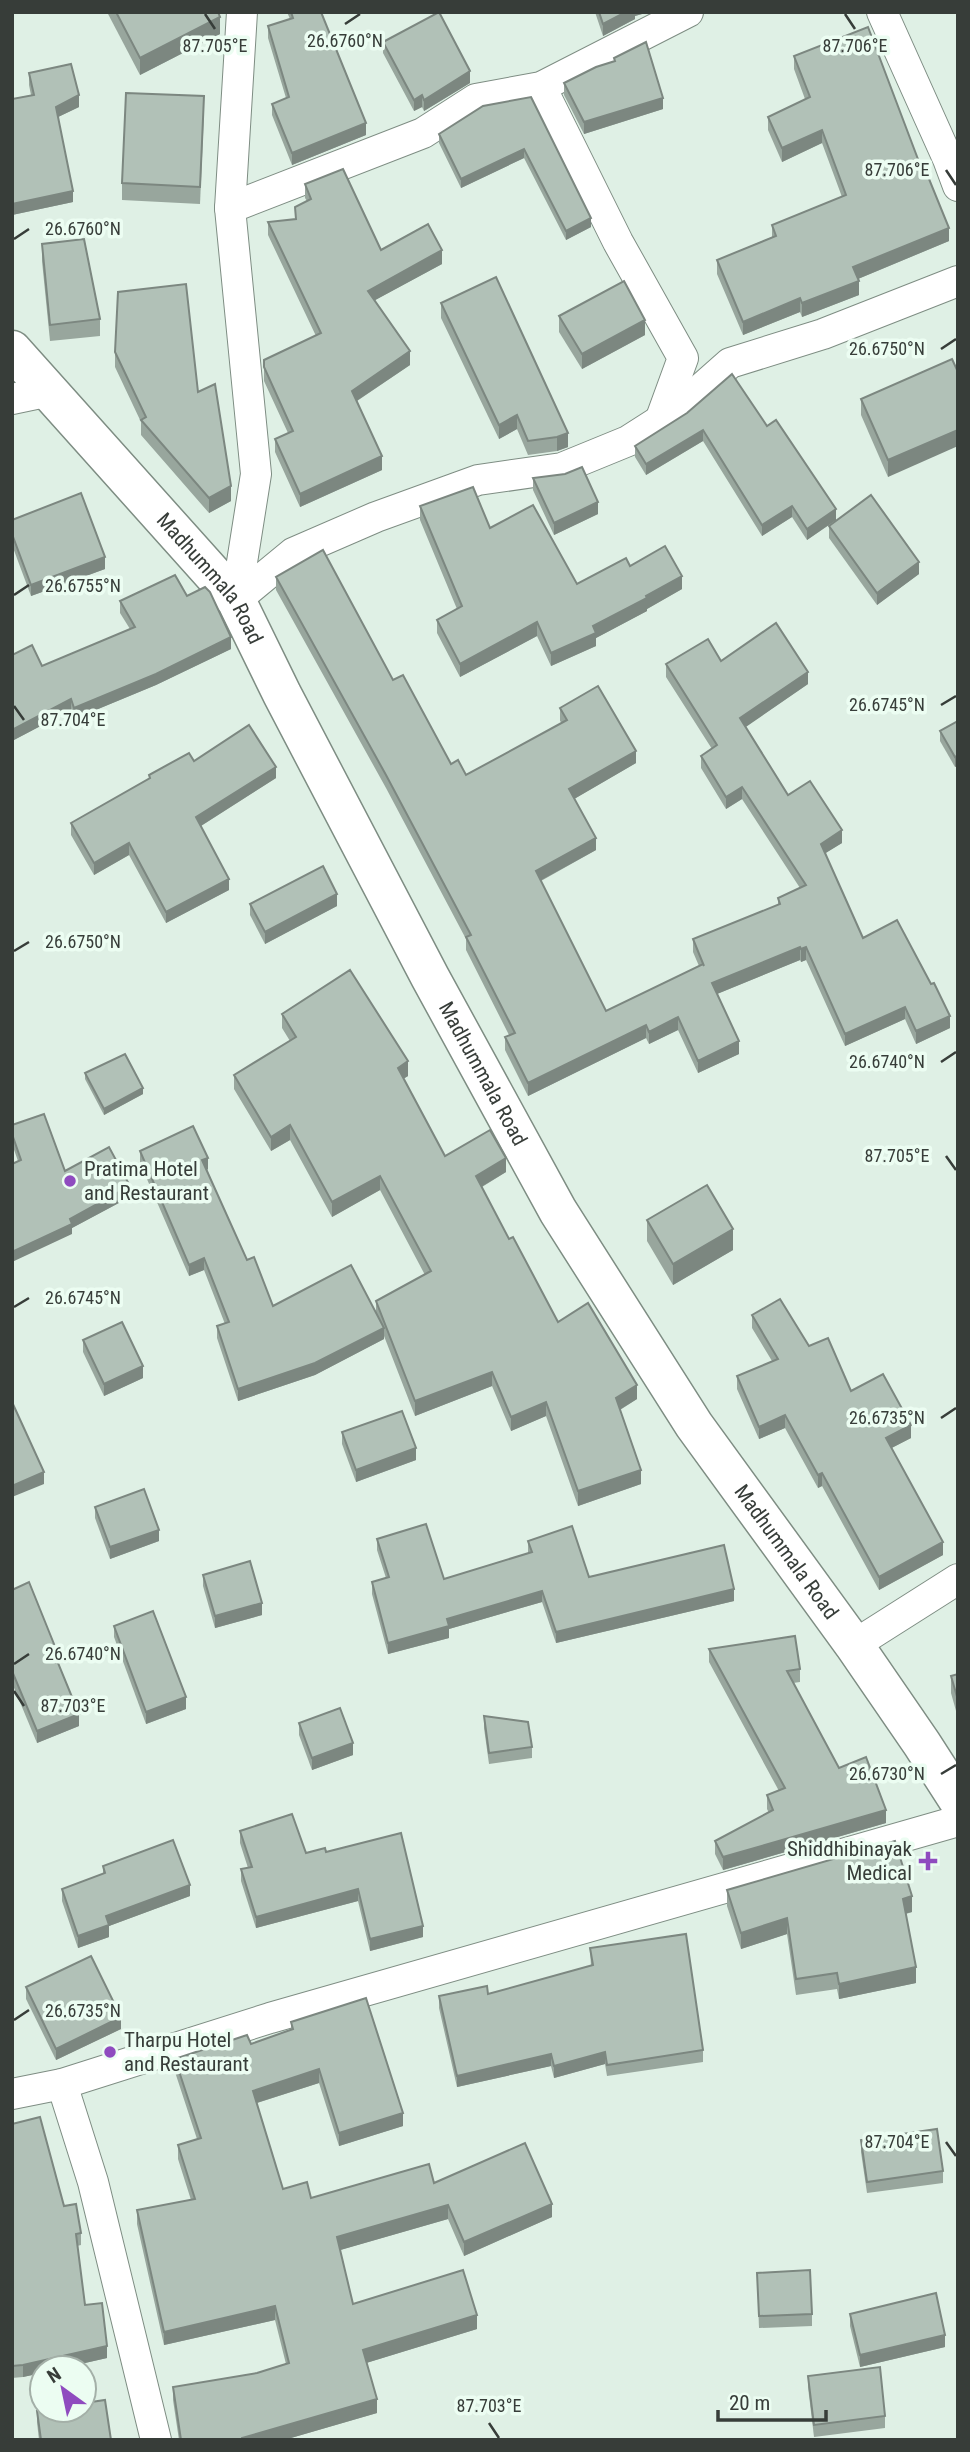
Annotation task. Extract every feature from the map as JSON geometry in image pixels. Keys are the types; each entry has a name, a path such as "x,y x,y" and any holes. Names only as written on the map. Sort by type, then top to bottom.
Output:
{"street":[{"path":"236,600 256,474 230,208 242,12"},
{"path":"230,208 423,133 476,99 541,87 688,12"},
{"path":"882,12 955,166"},
{"path":"541,87 618,242 683,358 660,421"},
{"path":"236,600 293,553 376,517 478,480 562,468 628,441 678,409 730,363 823,334 958,281"},
{"name":"Madhummala Road","path":"12,350 236,600 282,694 430,977 558,1211 694,1425 854,1645 958,1800"},
{"path":"12,399 50,391"},
{"path":"854,1645 958,1579"},
{"path":"12,2094 62,2084 270,2018 958,1821"},
{"path":"62,2084 93,2182 156,2440"}],"building":[{"path":"116,12 218,12 220,17 140,58"},
{"path":"291,12 321,12 366,123 292,153 272,104 289,97 268,26 293,18"},
{"path":"439,12 470,71 424,100 422,95 414,100 383,42"},
{"path":"599,12 626,12 603,24"},
{"path":"868,27 924,175 927,174 949,228 853,267 859,281 802,303 800,298 743,322 717,260 776,236 772,225 846,195 822,130 782,148 768,117 810,97 794,56"},
{"path":"646,42 663,98 584,122 564,83 615,61 614,58"},
{"path":"71,64 79,95 56,107 73,191 12,204 12,99 34,95 29,73"},
{"path":"126,93 204,96 200,187 122,183"},
{"path":"531,97 591,218 566,231 524,149 461,179 439,134 483,106"},
{"path":"343,169 381,250 428,224 442,250 368,291 410,351 352,391 382,456 300,494 275,439 293,431 264,367 264,360 321,333 268,222 296,219 295,207 311,199 305,184"},
{"path":"84,239 100,319 50,325 42,244"},
{"path":"496,277 568,433 528,441 517,415 499,425 441,303"},
{"path":"624,281 645,320 582,354 559,316"},
{"path":"186,284 198,392 215,384 231,486 209,498 141,420 146,417 115,352 118,292"},
{"path":"952,359 958,372 958,430 888,460 861,399"},
{"path":"732,374 767,426 776,420 836,509 807,529 792,506 762,525 703,430 646,464 635,446 687,413"},
{"path":"582,467 598,502 554,523 533,478 565,474"},
{"path":"473,487 490,528 533,505 577,584 626,558 630,566 665,546 682,576 593,626 596,633 551,653 537,622 460,664 437,620 462,606 420,506"},
{"path":"81,493 105,557 31,585 12,534 12,520"},
{"path":"871,495 919,562 877,593 829,526"},
{"path":"323,550 393,680 403,675 451,764 458,760 466,775 567,720 560,708 598,686 636,751 569,789 596,838 536,871 606,1011 703,964 704,966 693,939 780,904 778,898 806,885 742,787 726,797 701,756 717,745 666,664 708,639 721,661 776,623 808,672 740,718 788,795 810,781 842,830 821,844 863,938 897,920 950,1016 916,1031 905,1007 845,1034 806,947 800,947 712,983 739,1041 698,1061 678,1017 649,1032 646,1025 528,1083 505,1037 515,1033 466,937 471,935 276,577"},
{"path":"175,575 187,596 205,587 210,592 231,637 156,674 74,708 71,699 12,730 12,655 32,645 42,666 135,627 120,601"},
{"path":"958,721 958,755 955,757 940,731"},
{"path":"249,725 276,767 196,817 229,879 166,912 129,843 94,863 71,823 189,753 194,761"},
{"path":"323,866 337,894 265,932 250,904"},
{"path":"350,970 408,1061 398,1068 445,1156 490,1130 506,1158 476,1176 509,1239 513,1237 558,1322 588,1303 637,1385 616,1398 641,1470 578,1491 546,1402 511,1417 492,1372 415,1401 376,1301 431,1271 380,1176 332,1202 290,1125 271,1137 234,1075 296,1037 282,1014"},
{"path":"125,1054 143,1088 104,1109 85,1073"},
{"path":"44,1114 65,1171 109,1147 130,1186 70,1219 72,1224 12,1252 12,1164 21,1160 12,1134 12,1125"},
{"path":"193,1126 208,1158 202,1160 247,1260 254,1257 273,1306 351,1265 384,1328 315,1363 238,1389 217,1326 229,1322 204,1258 189,1265 140,1151"},
{"path":"707,1185 733,1229 673,1264 647,1220"},
{"path":"780,1299 809,1346 828,1338 851,1391 883,1374 911,1425 886,1438 943,1542 879,1577 822,1473 818,1475 785,1415 759,1427 737,1376 778,1359 752,1315"},
{"path":"122,1322 143,1366 104,1384 83,1340"},
{"path":"12,1402 44,1472 12,1486"},
{"path":"402,1411 416,1448 356,1470 342,1432"},
{"path":"144,1489 159,1530 110,1547 95,1507"},
{"path":"426,1524 444,1579 532,1552 528,1541 572,1526 589,1577 724,1545 734,1589 556,1632 542,1591 447,1619 449,1626 388,1643 372,1582 389,1577 377,1539"},
{"path":"250,1561 262,1603 215,1616 203,1575"},
{"path":"29,1582 79,1714 37,1731 12,1671 12,1590"},
{"path":"153,1611 186,1697 146,1712 114,1626"},
{"path":"795,1636 800,1669 787,1671 839,1768 866,1757 886,1810 723,1857 715,1841 773,1810 767,1795 785,1788 709,1649"},
{"path":"958,1674 958,1700 951,1676"},
{"path":"340,1708 353,1743 312,1758 299,1723"},
{"path":"484,1716 528,1722 532,1747 489,1753"},
{"path":"292,1814 306,1853 325,1848 326,1852 401,1833 423,1926 370,1939 358,1889 256,1917 241,1869 252,1867 240,1831"},
{"path":"173,1840 190,1885 106,1916 109,1925 78,1936 62,1889 105,1873 103,1866"},
{"path":"895,1841 912,1896 903,1899 916,1967 839,1984 837,1973 796,1979 787,1918 741,1933 727,1890"},
{"path":"686,1934 703,2050 607,2065 605,2052 554,2066 551,2054 457,2076 439,1996 487,1986 488,1994 593,1965 590,1948"},
{"path":"91,1956 121,2017 56,2049 26,1987"},
{"path":"366,1998 403,2113 339,2133 319,2069 253,2091 283,2189 307,2182 311,2198 429,2164 434,2183 525,2143 552,2204 464,2242 448,2205 337,2237 353,2304 463,2270 477,2315 363,2350 377,2399 242,2440 181,2440 173,2387 257,2373 289,2363 275,2306 164,2332 137,2210 195,2199 178,2145 201,2138 175,2059 247,2035 251,2044 293,2029 291,2022"},
{"path":"40,2117 64,2206 76,2204 81,2233 76,2234 85,2305 102,2303 107,2346 72,2354 28,2354 28,2364 12,2366 12,2124"},
{"path":"937,2129 943,2171 867,2182 861,2140"},
{"path":"810,2270 812,2314 759,2316 757,2273"},
{"path":"936,2293 945,2335 860,2355 850,2314"},
{"path":"880,2367 885,2416 814,2425 808,2376"},
{"path":"105,2400 111,2440 41,2440 39,2424 98,2424 98,2401"}],"place":[{"name":"Pratima Hotel and Restaurant","path":"70,1181"},
{"name":"Shiddhibinayak Medical","path":"928,1861"},
{"name":"Tharpu Hotel and Restaurant","path":"110,2052"}]}
